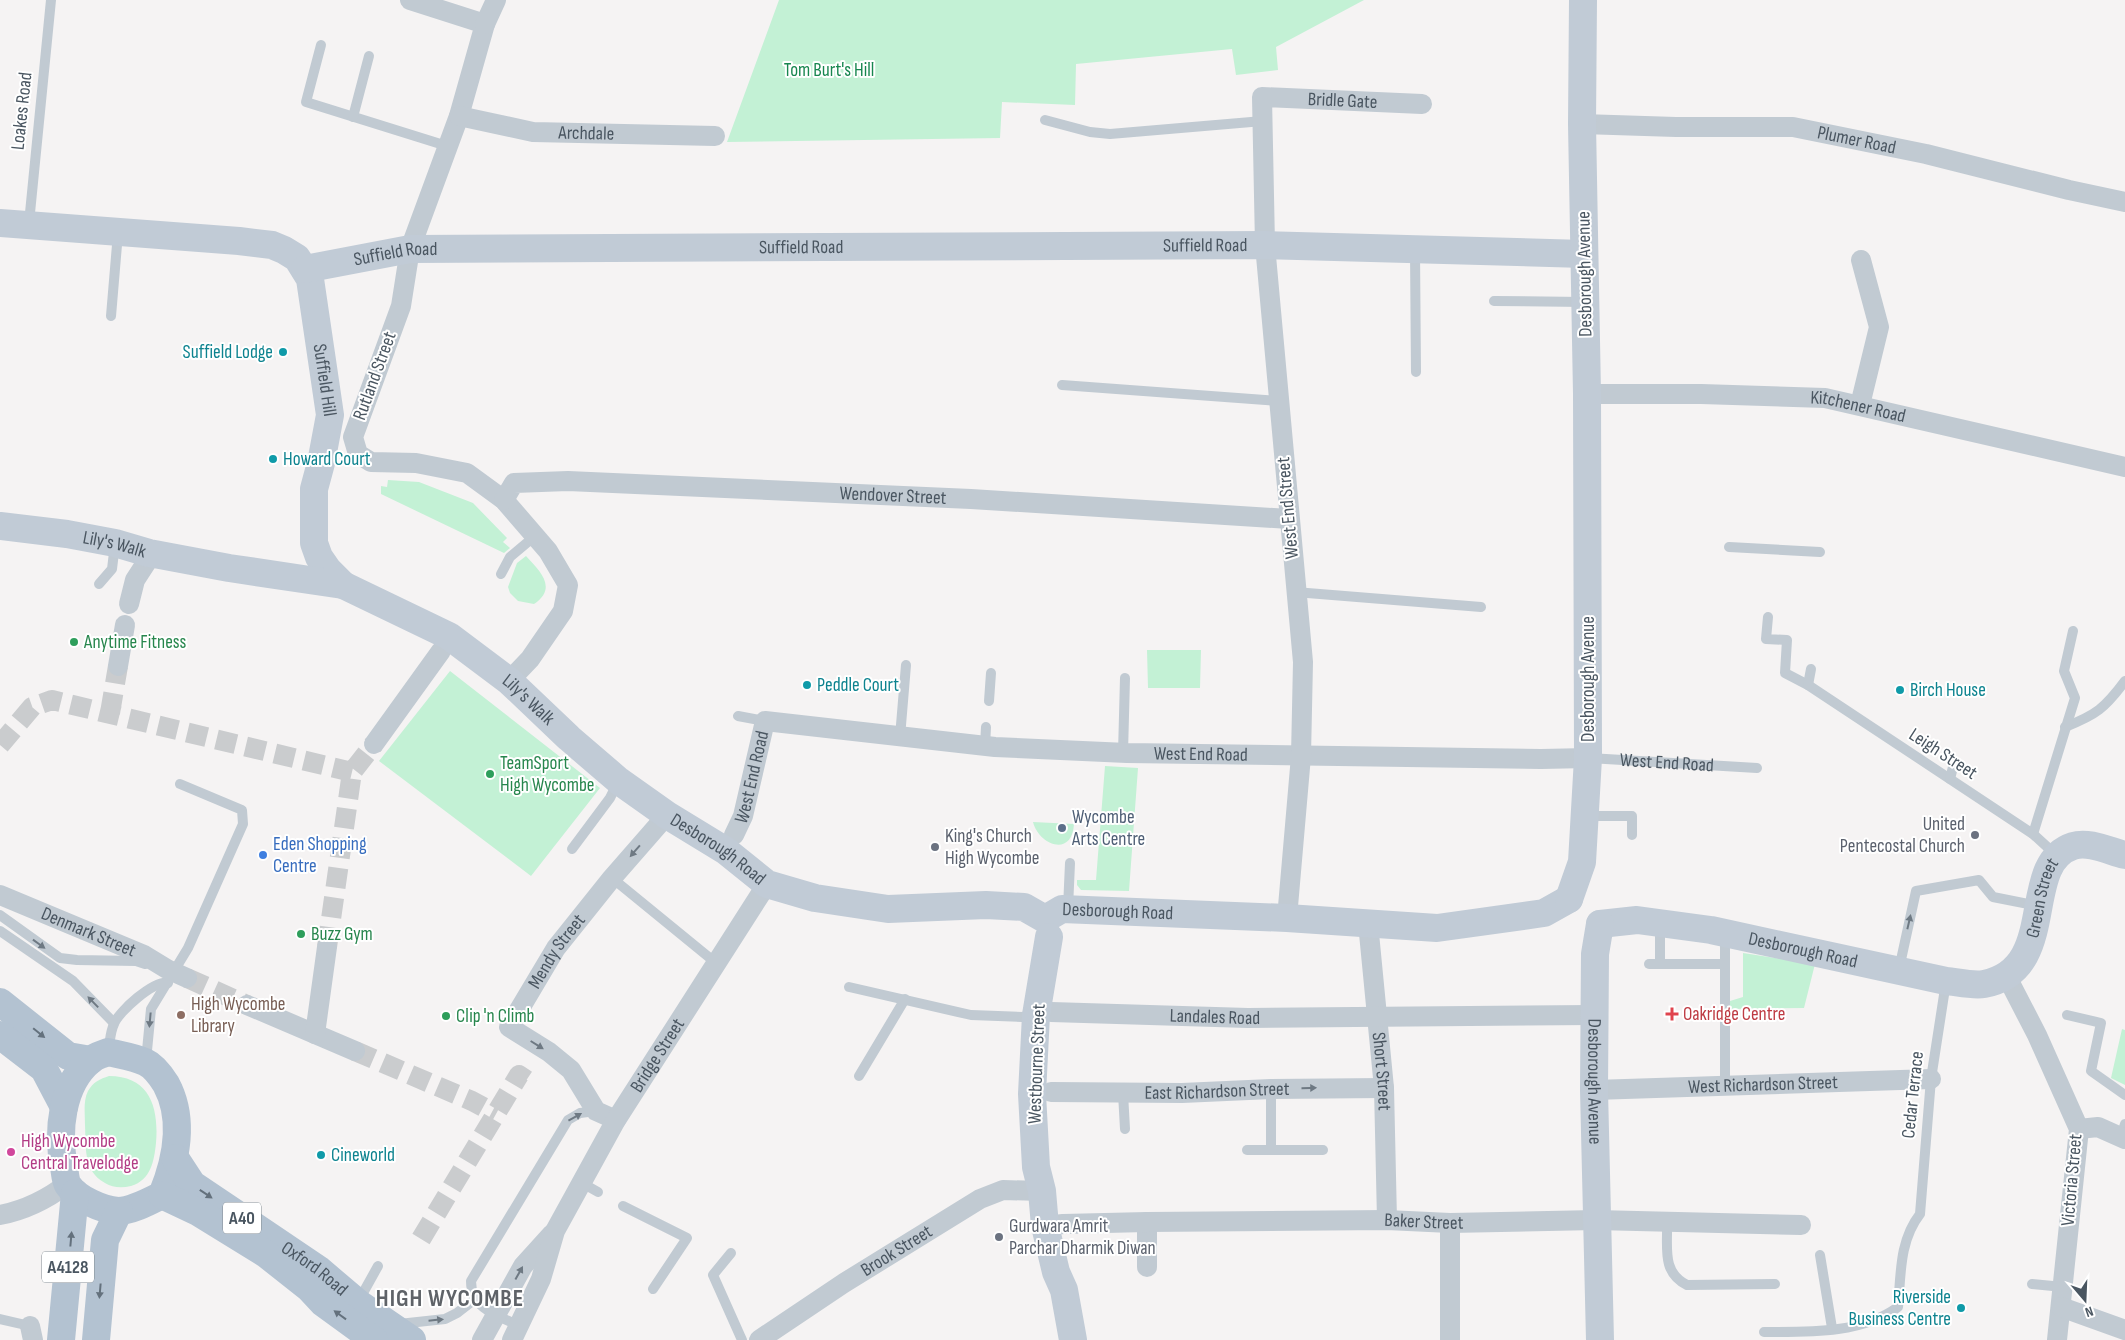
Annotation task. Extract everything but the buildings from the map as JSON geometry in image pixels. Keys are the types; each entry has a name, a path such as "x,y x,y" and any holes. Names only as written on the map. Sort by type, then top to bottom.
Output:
{"main road":[{"path":"1,1002 68,1056 100,1056 146,1062 161,1075 173,1096 177,1133 175,1158 162,1196 119,1211 95,1204 71,1189 60,1146 64,1107 72,1082 100,1056"},
{"path":"0,1035 44,1069 64,1107"},
{"name":"Oxford Road","path":"175,1158 192,1184 318,1269 392,1335"},
{"name":"A4128","path":"61,1340 71,1189"},
{"name":"Oxford Road","path":"162,1196 198,1212 266,1254 309,1288 323,1303 392,1335"},
{"name":"A4128","path":"96,1340 105,1240 119,1211"}],"street":[{"path":"410,0 485,24"},
{"name":"Rutland Street","path":"496,0 485,24 459,116 410,250 401,306 353,437 358,454 371,462 416,463 467,473 504,500 548,551 568,585 563,611 530,659 513,676"},
{"name":"Desborough Avenue","path":"1569,899 1582,862 1588,758 1587,394 1582,124 1583,0"},
{"name":"Bridle Gate","path":"1262,97 1422,104"},
{"name":"West End Street","path":"1262,97 1265,245 1295,592 1303,662 1301,756 1288,918"},
{"name":"Archdale","path":"459,116 533,132 715,136"},
{"name":"Plumer Road","path":"1582,124 1676,127 1793,127 1926,154 2068,190 2125,202"},
{"path":"0,223 239,241 272,246 284,250 297,258 305,269"},
{"name":"Suffield Road","path":"305,269 410,250 1265,245 1584,254"},
{"path":"1860,405 1879,327 1861,260"},
{"name":"Suffield Hill","path":"305,269 310,279 330,415 314,489 314,543 319,557 328,570 346,581"},
{"name":"Kitchener Road","path":"1587,394 1701,394 1825,398 2125,467"},
{"name":"Wendover Street","path":"504,500 514,483 568,481 972,499 1290,519"},
{"name":"Suffield Hill","path":"314,489 321,541 326,559 346,581"},
{"name":"Lily's Walk","path":"0,526 115,542 149,553 229,568 346,581 454,628 513,676 569,738"},
{"name":"Lily's Walk","path":"229,568 304,569 319,557"},
{"path":"129,604 135,580 146,563"},
{"path":"118,666 125,625"},
{"path":"374,744 441,652"},
{"name":"West End Road","path":"734,835 744,816 765,721 900,736 986,736 1123,753 1541,759 1588,758"},
{"name":"Desborough Road","path":"569,738 619,780 667,814 726,851 767,884 815,898 888,910 986,905 1024,907 1054,922 1288,918 1437,928 1544,913 1569,899"},
{"name":"Mendy Street","path":"596,1111 571,1070 549,1052 509,1027 556,948 612,878 667,814"},
{"name":"Green Street","path":"2006,975 2022,961 2032,940 2047,870 2056,855 2074,846 2094,846 2125,855"},
{"name":"Bridge Street","path":"482,1340 523,1266 590,1188 616,1120 767,884"},
{"name":"Denmark Street","path":"0,895 144,955 174,979"},
{"path":"1569,899 1600,924"},
{"name":"Desborough Road","path":"1600,924 1637,920 1725,933 1946,980 1983,984 2006,975"},
{"name":"Westbourne Street","path":"1054,922 1032,1094 1036,1167 1042,1191 1045,1226 1056,1272 1064,1290 1073,1340"},
{"name":"Short Street","path":"1368,923 1384,1088 1387,1220"},
{"name":"Desborough Avenue","path":"1600,924 1595,954 1594,1015 1596,1220 1600,1340"},
{"path":"315,1034 328,947"},
{"name":"Victoria Street","path":"2006,975 2037,1036 2078,1128 2057,1340"},
{"path":"248,1005 355,1051"},
{"name":"Westbourne Street","path":"1042,1191 1047,1168 1051,1092 1043,1014"},
{"name":"Landales Road","path":"1043,1014 1248,1018 1594,1015"},
{"name":"West Richardson Street","path":"1594,1090 1930,1078"},
{"name":"East Richardson Street","path":"1051,1092 1182,1094 1271,1089 1384,1088"},
{"path":"596,1111 616,1120"},
{"path":"2078,1128 2098,1127 2124,1133"},
{"path":"0,1215 18,1212 71,1189"},
{"name":"Brook Street","path":"759,1340 844,1283 980,1199 1003,1190 1042,1191"},
{"name":"Baker Street","path":"1045,1226 1147,1222 1387,1220 1450,1223 1596,1220 1801,1225"},
{"path":"1147,1222 1147,1267"},
{"path":"1450,1223 1450,1340"},
{"name":"Bridge Street","path":"516,1333 541,1279 555,1231"},
{"name":"Westbourne Street","path":"1056,1272 1054,1291 1061,1340"},
{"path":"2061,1307 2125,1330"}],"lane":[{"name":"Loakes Road","path":"29,226 51,0"},
{"path":"321,45 306,102 448,146"},
{"path":"353,117 369,56"},
{"path":"1045,120 1090,132 1110,134 1263,121"},
{"path":"111,316 118,232"},
{"path":"1415,250 1416,372"},
{"path":"1494,301 1585,302"},
{"path":"1062,385 1278,401"},
{"path":"502,574 510,557 535,536"},
{"path":"98,584 112,569 115,542"},
{"path":"1729,547 1820,552"},
{"path":"1295,592 1481,607"},
{"name":"Leigh Street","path":"1768,617 1766,639 1787,640 1785,673 1808,685 2033,834 2056,855"},
{"path":"2033,834 2074,698 2064,671 2073,631"},
{"path":"900,736 906,666"},
{"path":"1808,685 1811,669"},
{"path":"989,701 991,673"},
{"path":"1123,753 1124,678"},
{"path":"2065,727 2085,719 2109,704 2125,682"},
{"path":"738,716 765,721"},
{"name":"West End Road","path":"1588,758 1758,768"},
{"path":"1950,779 1954,762"},
{"path":"572,849 610,798 619,780"},
{"path":"146,1062 151,1009 174,979 243,824 242,810 180,784"},
{"path":"1584,816 1632,816 1632,835"},
{"path":"1054,922 1070,863"},
{"path":"612,878 716,963"},
{"path":"1899,970 1916,891 1979,880 1993,897 2039,907"},
{"path":"0,915 60,958 136,961 156,968 164,976 174,979"},
{"path":"1660,923 1660,964"},
{"path":"0,931 73,981 114,1023"},
{"path":"1725,933 1725,1085"},
{"path":"1649,964 1725,964"},
{"path":"100,1056 114,1023 125,1009 155,985 174,979"},
{"name":"Cedar Terrace","path":"1832,1328 1884,1317 1898,1307 1904,1245 1912,1225 1920,1214 1930,1078 1946,980"},
{"path":"849,987 970,1015 1022,1017 1043,1014"},
{"path":"858,1076 905,999"},
{"path":"2067,1015 2101,1023 2091,1071 2125,1095"},
{"path":"1271,1089 1271,1150"},
{"path":"1125,1128 1130,1093"},
{"path":"516,1333 496,1316 486,1311 475,1299 471,1291 471,1281 566,1123 580,1113 596,1111"},
{"path":"1247,1150 1322,1150"},
{"path":"623,1206 687,1238 652,1288"},
{"path":"1667,1222 1668,1266 1672,1275 1679,1281 1687,1285 1775,1284"},
{"path":"731,1253 713,1275 742,1340"},
{"path":"1764,1332 1808,1332 1832,1328 1820,1255"},
{"path":"358,1303 378,1266"},
{"path":"2032,1284 2063,1286"},
{"path":"392,1335 444,1319 457,1313 475,1299"},
{"path":"0,1319 32,1333"}],"green space":[{"name":"Tom Burt's Hill","path":"779,0 1364,0 1276,47 1278,70 1236,75 1232,49 1076,64 1075,105 1002,102 1000,138 727,142"},
{"path":"388,480 419,482 473,503 507,538 503,542 510,548 504,553 381,494 381,486 387,487"},
{"path":"526,556 541,574 546,586 541,598 534,604 518,601 510,593 508,587 517,563"},
{"path":"1147,650 1201,650 1200,688 1148,688"},
{"name":"TeamSport High Wycombe","path":"450,671 600,788 531,876 379,761"},
{"path":"1105,766 1138,768 1129,891 1081,890 1077,885 1077,880 1096,880"},
{"path":"1033,822 1074,824 1072,835 1068,841 1062,844 1048,842 1036,830"},
{"path":"1743,953 1815,964 1804,1008 1730,1009 1730,1001 1743,997"},
{"path":"2122,1029 2125,1030 2125,1085 2111,1078"},
{"path":"109,1076 123,1077 143,1088 149,1096 156,1118 156,1143 150,1169 143,1179 128,1187 111,1186 105,1183 93,1172 87,1158 85,1142 86,1095 94,1083"}],"tunnel":[{"path":"110,713 118,666"},
{"path":"0,745 32,707 52,700 352,772"},
{"path":"327,947 352,772 374,744"},
{"path":"187,978 247,1005"},
{"path":"355,1051 472,1101 496,1114"},
{"path":"421,1239 519,1075 528,1081"}],"place":[{"name":"Suffield Lodge","path":"283,352"},
{"name":"Howard Court","path":"273,459"},
{"name":"Anytime Fitness","path":"74,642"},
{"name":"Peddle Court","path":"807,685"},
{"name":"Birch House","path":"1900,690"},
{"name":"TeamSport High Wycombe","path":"490,774"},
{"name":"Wycombe Arts Centre","path":"1062,828"},
{"name":"United Pentecostal Church","path":"1975,835"},
{"name":"King's Church High Wycombe","path":"935,847"},
{"name":"Eden Shopping Centre","path":"263,855"},
{"name":"Buzz Gym","path":"301,934"},
{"name":"Oakridge Centre","path":"1672,1014"},
{"name":"High Wycombe Library","path":"181,1015"},
{"name":"Clip 'n Climb","path":"446,1016"},
{"name":"High Wycombe Central Travelodge","path":"11,1152"},
{"name":"Cineworld","path":"321,1155"},
{"name":"Gurdwara Amrit Parchar Dharmik Diwan","path":"999,1237"},
{"name":"Riverside Business Centre","path":"1961,1308"}],"district":[{"name":"HIGH WYCOMBE","path":"450,1298"}]}
